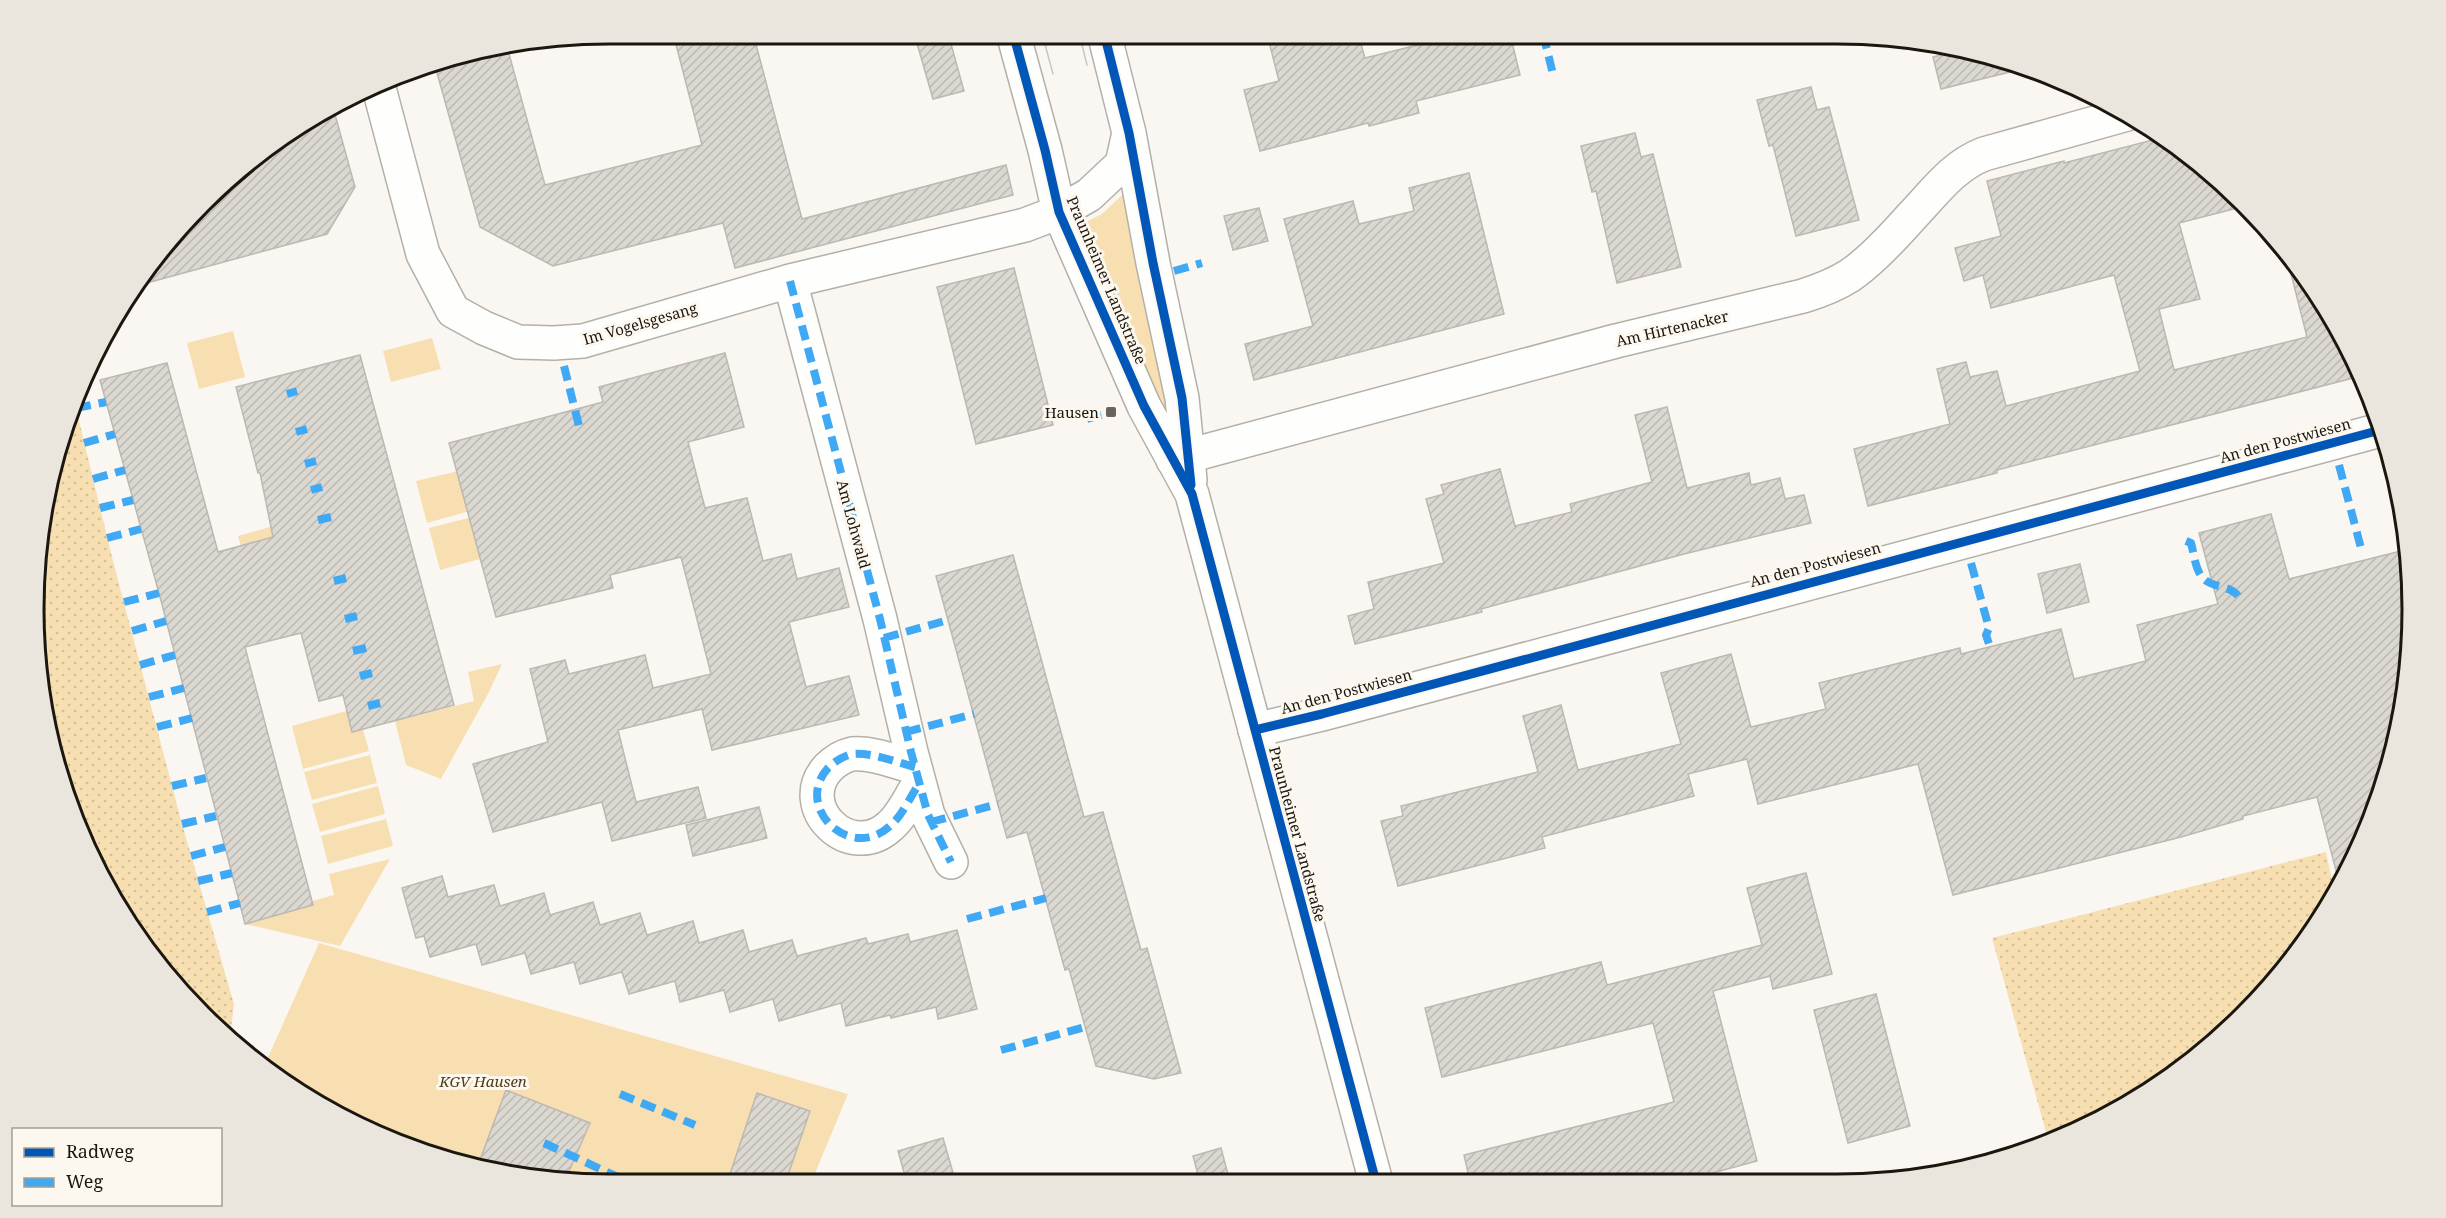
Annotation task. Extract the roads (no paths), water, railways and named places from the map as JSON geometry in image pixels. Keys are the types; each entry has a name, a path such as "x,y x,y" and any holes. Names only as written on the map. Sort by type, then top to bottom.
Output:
{"street":[{"name":"Praunheimer Landstraße","path":"1015,44 1045,150 1059,212 1144,406 1181,458"},
{"name":"Praunheimer Landstraße","path":"1107,44 1129,133 1153,263 1182,398 1181,458 1374,1174"},
{"name":"Im Vogelsgesang","path":"380,93 423,254 453,311 484,328 518,342 583,341 790,281 1025,225 1059,212 1089,195 1122,164 1129,133"},
{"name":"Am Hirtenacker","path":"1181,458 1616,341 1803,296 1825,288 1857,269 1910,218 1943,182 1969,160 1993,151 2116,117"},
{"name":"Am Lohwald","path":"790,281 880,619 917,776 928,815 951,862"},
{"name":"An den Postwiesen","path":"1255,730 2373,432"}],"tram line":[{"path":"1045,44 1053,74"},
{"path":"1082,44 1087,65"}],"place":[{"name":"Hausen","path":"1111,412"}],"park label":[{"name":"KGV Hausen","path":"483,1081"}]}
